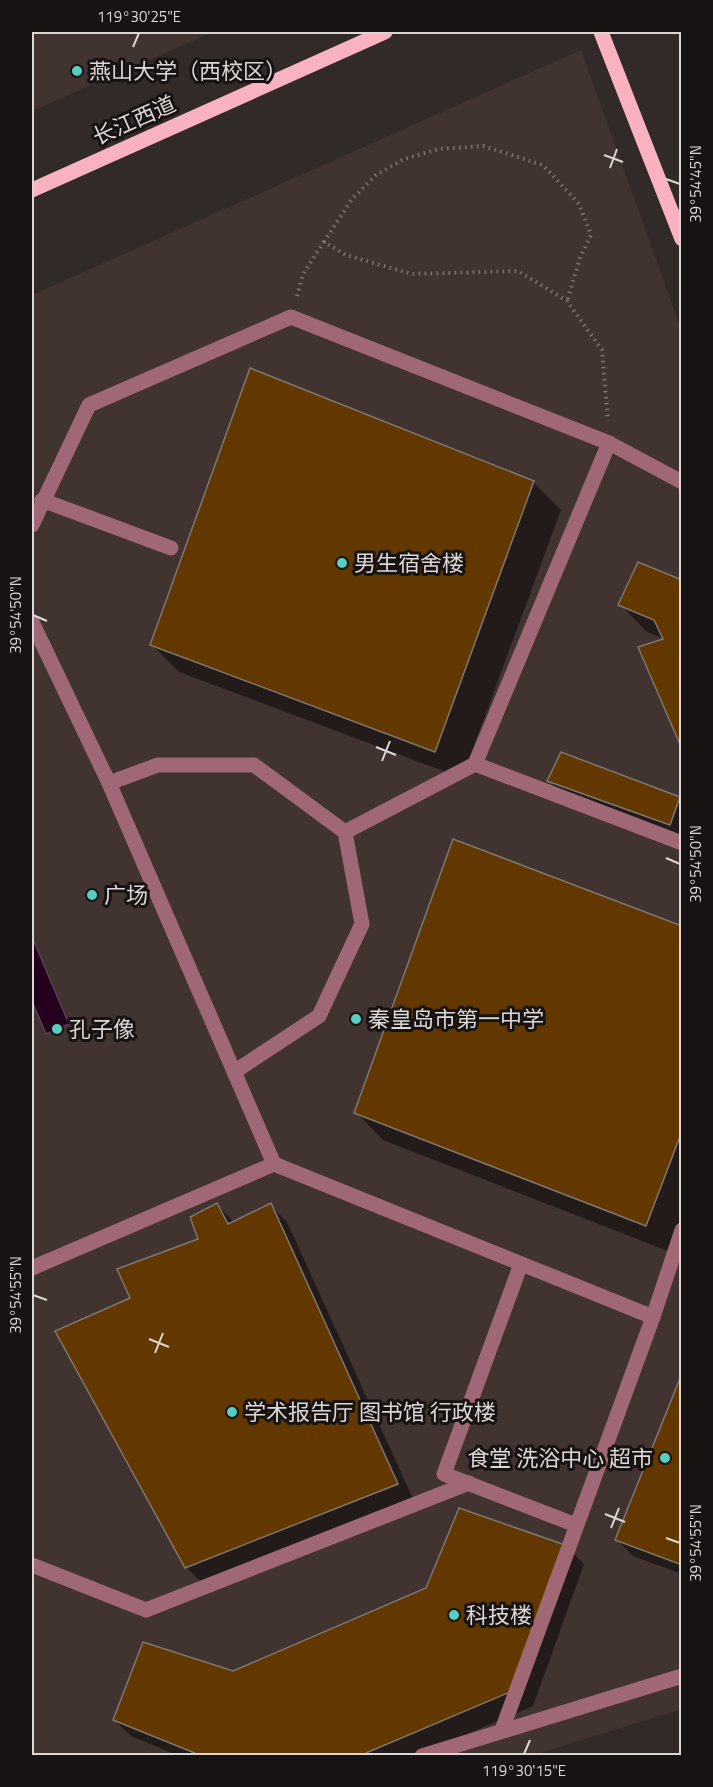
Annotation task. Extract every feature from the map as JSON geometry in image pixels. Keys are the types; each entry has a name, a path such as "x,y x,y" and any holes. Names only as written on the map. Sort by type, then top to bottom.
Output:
{"main road":[{"name":"长江西道","path":"32,190 385,32"},
{"path":"601,32 681,239"}],"street":[{"path":"32,525 89,405 291,317 609,443 681,482"},
{"path":"345,832 476,764 609,443"},
{"path":"42,500 171,548"},
{"path":"32,622 109,783 273,1164 653,1317"},
{"path":"476,764 681,843"},
{"path":"109,783 158,765 254,765 345,832 362,924 319,1016 234,1072"},
{"path":"32,1268 273,1164"},
{"path":"502,1730 653,1317 681,1230"},
{"path":"521,1264 444,1474 576,1525"},
{"path":"32,1565 146,1610 469,1484"},
{"path":"422,1755 681,1676"}],"path":[{"path":"291,317 303,274 352,199 376,175 404,159 439,148 483,146 543,165 579,204 591,235 580,258 567,301"},
{"path":"324,242 346,255 412,274 518,271 567,301 602,350 608,398 609,443"}],"shaded area":[{"name":"燕山大学（西校区）","path":"32,32 213,32 32,111"},
{"name":"秦皇岛市第一中学","path":"581,50 681,329 681,1709 534,1755 32,1755 32,295"},
{"path":"32,937 69,1024 46,1034 32,1001"}],"building":[{"name":"男生宿舍楼","path":"250,368 534,481 435,752 150,645"},
{"path":"638,562 682,580 682,749 638,647 663,639 654,620 618,605"},
{"path":"561,752 680,797 670,825 547,781"},
{"path":"453,839 682,926 682,1131 646,1226 354,1113"},
{"name":"学术报告厅 图书馆 行政楼","path":"217,1203 228,1224 271,1203 398,1484 185,1568 55,1331 130,1298 117,1269 198,1239 190,1217"},
{"name":"食堂 洗浴中心 超市","path":"682,1376 682,1565 615,1540"},
{"name":"科技楼","path":"459,1508 568,1546 517,1689 359,1756 202,1756 113,1720 143,1642 233,1671 426,1588"}],"place":[{"name":"燕山大学（西校区）","path":"77,71"},
{"name":"男生宿舍楼","path":"342,563"},
{"name":"广场","path":"92,895"},
{"name":"秦皇岛市第一中学","path":"356,1019"},
{"name":"孔子像","path":"57,1029"},
{"name":"学术报告厅 图书馆 行政楼","path":"232,1412"},
{"name":"食堂 洗浴中心 超市","path":"665,1458"},
{"name":"科技楼","path":"454,1615"}]}
